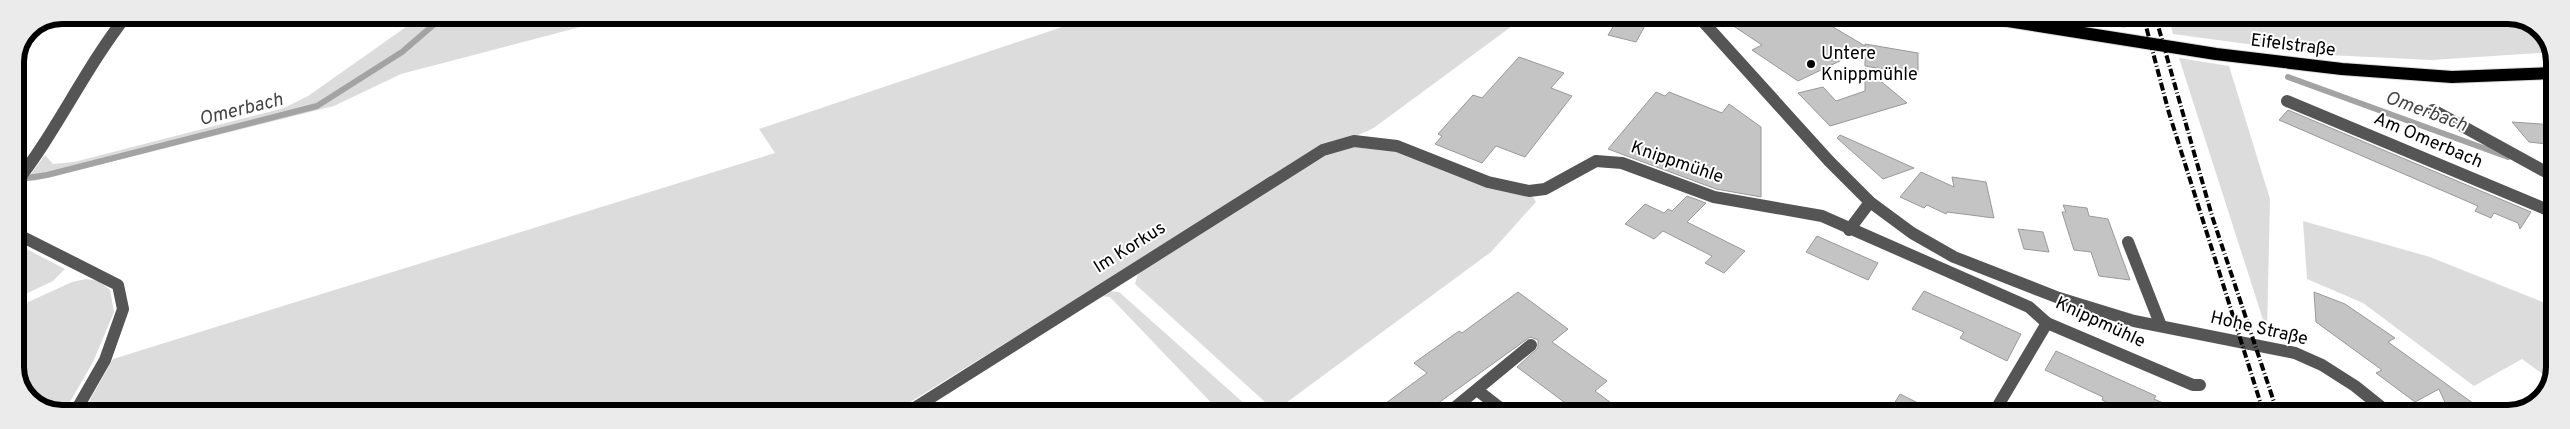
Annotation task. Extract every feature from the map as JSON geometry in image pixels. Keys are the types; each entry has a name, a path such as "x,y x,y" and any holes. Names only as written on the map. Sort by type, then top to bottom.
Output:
{"main road":[{"name":"Eifelstraße","path":"2027,24 2216,54 2333,68 2452,77 2546,73"}],"street":[{"path":"24,171 38,155 105,43 120,24"},
{"name":"Knippmühle","path":"1706,24 1829,161 1870,202 1912,233 1954,256 2059,298 2161,326 2194,333"},
{"name":"Am Omerbach","path":"2288,101 2546,209"},
{"name":"Am Omerbach","path":"2433,110 2546,172"},
{"name":"Im Korkus","path":"920,405 1323,150 1334,145 1354,141 1384,144"},
{"name":"Knippmühle","path":"1384,144 1415,152 1488,182 1530,191 1545,189 1596,161 1611,161 1714,197 1760,207 1792,209 1822,216 1849,230 2029,306 2046,323 2193,384 2200,385"},
{"path":"1849,230 1870,202"},
{"path":"24,238 118,285 123,309 105,360 79,405"},
{"name":"Knippmühle","path":"2128,242 2161,326"},
{"path":"1998,405 2046,323"},
{"name":"Hohe Straße","path":"2194,333 2295,353 2322,365 2356,386 2379,405"},
{"path":"1458,405 1531,345"},
{"path":"1477,390 1496,405"}],"shaded area":[{"path":"410,24 592,24 401,74 334,106 34,181 27,179 45,155 53,164 74,162 284,108 308,96"},
{"path":"1061,24 1515,24 1375,127 1321,147 905,405 87,405 113,359 775,153 759,129 1062,27"},
{"path":"2096,24 2125,24 2126,28"},
{"path":"2170,24 2513,24 2529,30 2535,35 2545,53 2432,60 2328,55 2173,34"},
{"path":"2179,58 2229,66 2270,199 2267,332"},
{"path":"1355,146 1382,146 1533,197 1536,202 1491,252 1283,405 1268,405 1135,284 1140,267 1327,155"},
{"path":"2303,221 2430,257 2546,303 2545,376 2522,359 2474,386 2363,303 2307,279"},
{"path":"24,248 65,269 53,281 24,295"},
{"path":"86,279 99,281 110,290 114,312 93,362 68,405 57,405 45,401 33,392 24,375 24,304 72,282"},
{"path":"1109,291 1119,292 1246,405 1213,405 1110,297 1100,296"}],"building":[{"path":"1615,24 1646,24 1636,42 1608,35"},
{"path":"1730,24 1828,24 1865,46 1865,44 1918,53 1918,75 1865,66 1865,49 1798,81 1752,50 1762,45"},
{"path":"1519,57 1564,73 1551,88 1572,96 1525,157 1496,146 1482,163 1435,144 1442,136 1438,134 1473,95 1482,98"},
{"path":"1865,68 1907,103 1830,126 1798,93 1823,87 1836,101 1865,91"},
{"path":"1656,92 1665,96 1669,92 1722,113 1729,104 1761,127 1761,197 1716,189 1608,149"},
{"path":"2288,110 2531,212 2520,229 2518,223 2494,213 2491,218 2475,211 2478,206 2279,120"},
{"path":"2512,122 2546,124 2546,144 2529,142"},
{"path":"1840,135 1914,168 1883,179 1837,138"},
{"path":"1921,172 1954,187 1952,177 1986,182 1994,218 1947,212 1946,214 1927,205 1924,208 1900,197"},
{"path":"1687,196 1706,203 1687,222 1745,251 1724,273 1705,263 1712,256 1663,231 1654,239 1625,224 1645,204 1664,213 1668,209 1672,211"},
{"path":"2063,205 2087,208 2089,216 2108,219 2130,280 2099,276 2091,252 2074,250 2062,212 2066,212"},
{"path":"2018,229 2043,232 2049,252 2024,249"},
{"path":"1817,236 1878,263 1868,280 1806,252"},
{"path":"1924,291 2021,334 2007,361 1960,338 1964,332 1912,309"},
{"path":"1518,292 1568,329 1552,342 1607,381 1595,391 1614,405 1568,405 1517,367 1538,348 1538,340 1530,337 1436,405 1383,405 1427,373 1414,363 1459,331 1462,333"},
{"path":"2314,292 2345,304 2395,338 2388,342 2476,405 2446,405 2439,389 2415,402 2376,373 2382,370 2316,322"},
{"path":"2056,351 2156,396 2154,399 2168,405 2113,405 2102,400 2103,397 2045,370"},
{"path":"1900,394 1922,405 1893,405"}],"waterway":[{"name":"Omerbach","path":"24,179 47,175 317,106 402,52 435,24"},
{"name":"Omerbach","path":"2288,77 2508,157"}],"railway":[{"path":"2145,24 2169,113 2261,405"},
{"path":"2158,24 2212,216 2275,405"}],"place":[{"name":"Untere Knippmühle","path":"1811,64"}]}
